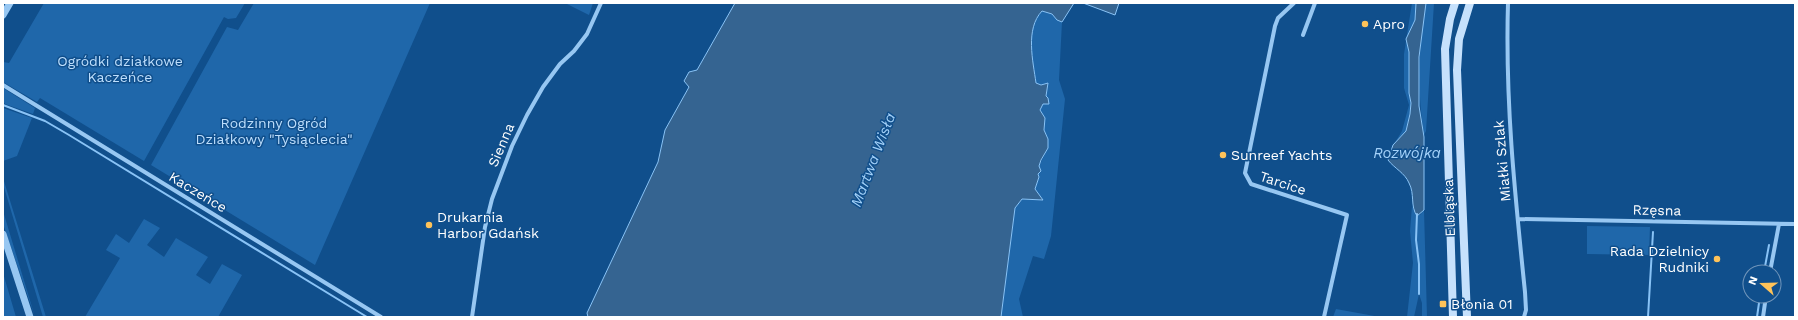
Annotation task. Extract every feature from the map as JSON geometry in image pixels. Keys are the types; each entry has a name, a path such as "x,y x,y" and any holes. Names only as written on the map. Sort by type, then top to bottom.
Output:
{"main road":[{"name":"Elbląska","path":"1454,317 1445,66 1447,34 1455,3"},
{"name":"Elbląska","path":"1467,317 1457,70 1459,39 1470,3"}],"street":[{"path":"3,15 10,3"},
{"name":"Sienna","path":"472,317 485,227 492,199 512,146 539,93 560,64 574,51 587,34 601,3"},
{"name":"Tarcice","path":"1294,3 1278,18 1274,26 1245,173 1251,184 1347,215 1324,317"},
{"path":"1303,36 1314,3"},
{"name":"Miałki Szlak","path":"1508,3 1507,83 1511,152 1525,292 1526,310 1524,317"},
{"name":"Kaczeńce","path":"3,85 381,317"},
{"name":"Rzęsna","path":"1518,219 1795,224"},
{"path":"1772,264 1779,224"},
{"path":"3,234 30,317"},
{"path":"1763,317 1765,304"}],"green space":[{"name":"Ogródki działkowe Kaczeńce","path":"44,3 245,3 236,18 228,19 224,17 144,161 40,98 37,102 3,82 3,62 9,63"},
{"name":"Rodzinny Ogród Działkowy \"Tysiąclecia\"","path":"254,3 430,3 315,265 151,165 227,27 238,30"},
{"path":"565,3 593,3 589,15"},
{"path":"1412,3 1416,3 1415,20 1407,38"},
{"path":"1426,3 1434,3 1426,131 1424,135 1420,102 1419,69 1421,36"},
{"path":"1042,11 1052,14 1057,20 1062,22 1059,80 1065,99 1051,236 1044,259 1033,256 1019,299 1023,317 1001,317 1015,208 1022,199 1043,200 1035,189 1039,177 1039,166 1048,148 1048,139 1044,130 1045,118 1040,110 1046,96 1048,83 1041,85 1036,83 1032,55 1033,27"},
{"path":"1406,40 1409,52 1409,93 1412,103 1406,131 1396,141 1402,131 1409,105 1404,88 1404,54"},
{"path":"3,88 35,108 33,114 5,104 3,101"},
{"path":"3,108 32,118 17,156 3,161"},
{"path":"3,178 46,317 43,317 3,184"},
{"path":"1412,206 1415,213 1420,215 1424,210 1427,317 1422,317 1422,303 1419,294 1414,317 1407,317 1413,263 1410,231"},
{"path":"3,211 35,317 3,224"},
{"path":"144,219 160,228 147,245 164,257 176,238 208,257 196,275 210,284 222,264 242,275 218,317 85,317 120,258 106,250 116,234 129,243"},
{"path":"1587,226 1650,227 1649,255 1587,254"},
{"path":"3,273 16,317 3,317"},
{"path":"1336,309 1380,317 1333,317"}],"water":[{"name":"Martwa Wisła","path":"735,3 1074,3 1062,22 1057,20 1052,14 1042,11 1033,27 1032,55 1036,83 1041,85 1048,83 1046,96 1049,104 1043,104 1040,110 1045,118 1044,130 1048,139 1048,148 1039,166 1041,171 1038,174 1039,177 1035,189 1043,200 1022,199 1015,208 1001,317 588,317 587,313 658,162 665,130 689,87 684,81 689,72 697,70"},
{"path":"1083,3 1119,3 1115,15"},
{"name":"Rozwójka","path":"1416,3 1426,3 1419,57 1419,106 1424,137 1424,210 1417,216 1414,208 1411,187 1407,179 1388,160 1393,145 1406,131 1410,114 1409,52 1406,39 1415,20"}],"waterway":[{"path":"3,105 45,121 367,317"},
{"name":"Rozwójka","path":"1417,214 1416,240 1419,264 1419,294"},
{"path":"1648,317 1653,232"},
{"path":"1765,264 1769,245"},
{"path":"1757,317 1759,304"}],"place":[{"name":"Apro","path":"1365,24"},
{"name":"Sunreef Yachts","path":"1223,155"},
{"name":"Drukarnia Harbor Gdańsk","path":"429,225"},
{"name":"Rada Dzielnicy Rudniki","path":"1717,259"},
{"name":"Błonia 01","path":"1443,304"}]}
